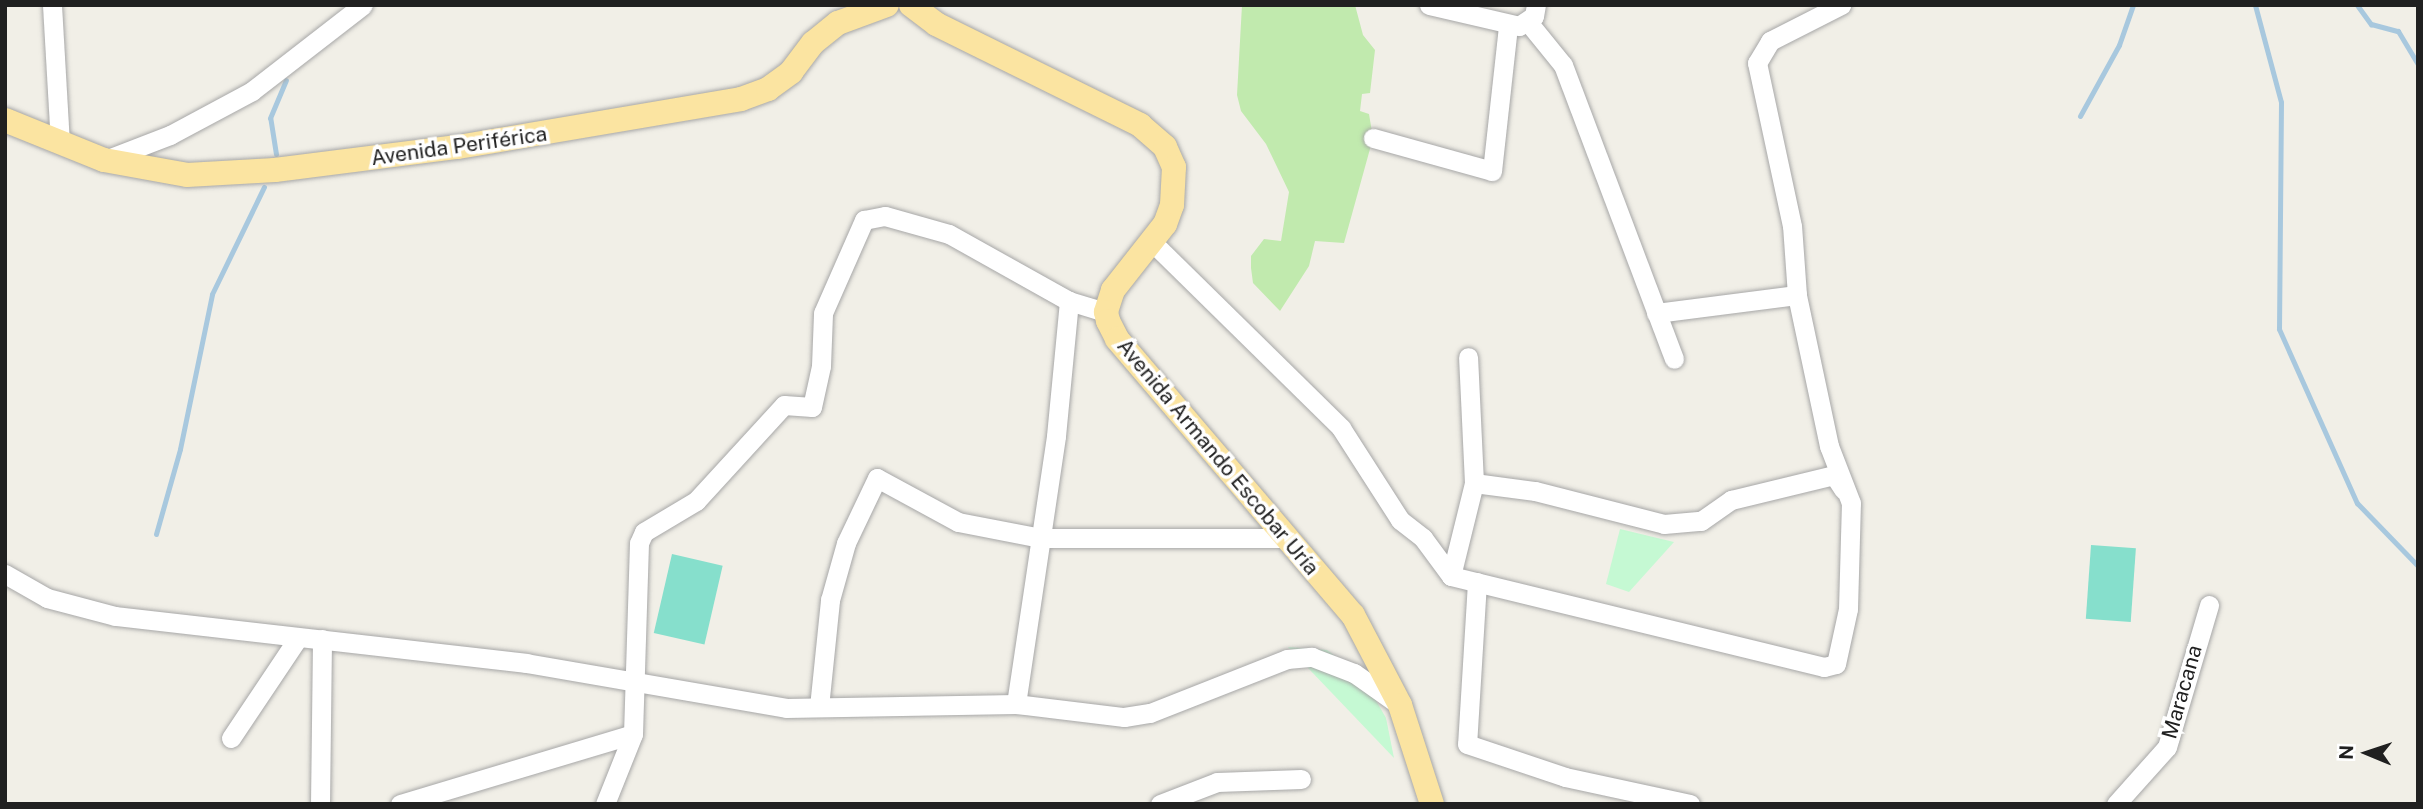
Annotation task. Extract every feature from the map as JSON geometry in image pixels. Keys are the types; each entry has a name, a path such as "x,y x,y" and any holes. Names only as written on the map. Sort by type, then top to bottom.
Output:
{"main road":[{"name":"Avenida Periférica","path":"5,120 104,160 187,175 275,170 681,113 768,89 791,72 813,43 838,23 887,5"},
{"path":"911,5 936,24 1140,125 1165,148 1176,185 1165,224 1113,290 1106,312"},
{"name":"Avenida Armando Escobar Uría","path":"1106,312 1117,339 1284,538 1353,614 1400,705 1432,804"}],"street":[{"path":"52,5 60,144"},
{"path":"1429,5 1460,10 1508,26 1532,14 1563,65 1674,359"},
{"path":"1152,241 1341,428 1400,520 1423,538 1451,576 1824,667 1836,664 1848,609 1851,503 1829,446 1797,295 1793,226 1757,63 1770,41 1841,5"},
{"path":"104,160 170,135 252,91 352,8"},
{"path":"1373,138 1492,171 1508,26"},
{"path":"605,804 633,734 639,543 644,532 696,501 784,405 812,407 821,366 823,313 864,220 885,216 949,234 1069,301 1106,312"},
{"path":"1656,313 1797,295"},
{"path":"1016,704 1041,538 1069,301"},
{"path":"1451,576 1474,483 1468,357"},
{"path":"1474,483 1535,491 1664,524 1701,521 1731,500 1833,475 1851,503"},
{"path":"820,707 830,600 846,542 877,478 958,522 1041,538 1284,538"},
{"path":"5,574 47,598 115,616 526,663 634,684 786,708 1016,704 1124,717 1150,713 1287,659 1312,657 1354,673 1400,705"},
{"path":"1477,582 1467,744 1565,777 1690,804"},
{"name":"Maracana","path":"2116,804 2166,747 2209,605"},
{"path":"231,738 298,638"},
{"path":"320,804 322,639"},
{"path":"400,804 633,734"},
{"path":"1160,804 1217,782 1301,779"}],"green space":[{"path":"1242,5 1355,5 1363,35 1375,50 1370,93 1362,94 1360,111 1369,114 1373,138 1344,243 1315,241 1309,266 1280,311 1253,283 1251,256 1264,239 1281,241 1289,192 1266,144 1241,111 1237,95"},
{"path":"1620,529 1674,542 1629,592 1606,584"},
{"path":"1288,647 1327,650 1362,676 1386,718 1394,758"}],"shaded area":[{"path":"2091,545 2136,548 2131,622 2086,619"},
{"path":"672,554 723,566 704,645 654,633"}],"waterway":[{"path":"2080,116 2119,45 2133,5"},
{"path":"2255,5 2281,102 2279,329 2357,503 2418,566"},
{"path":"2357,5 2371,24 2398,31 2418,64"},
{"path":"276,154 270,118 286,80"},
{"path":"156,534 180,449 212,294 264,187"}]}
